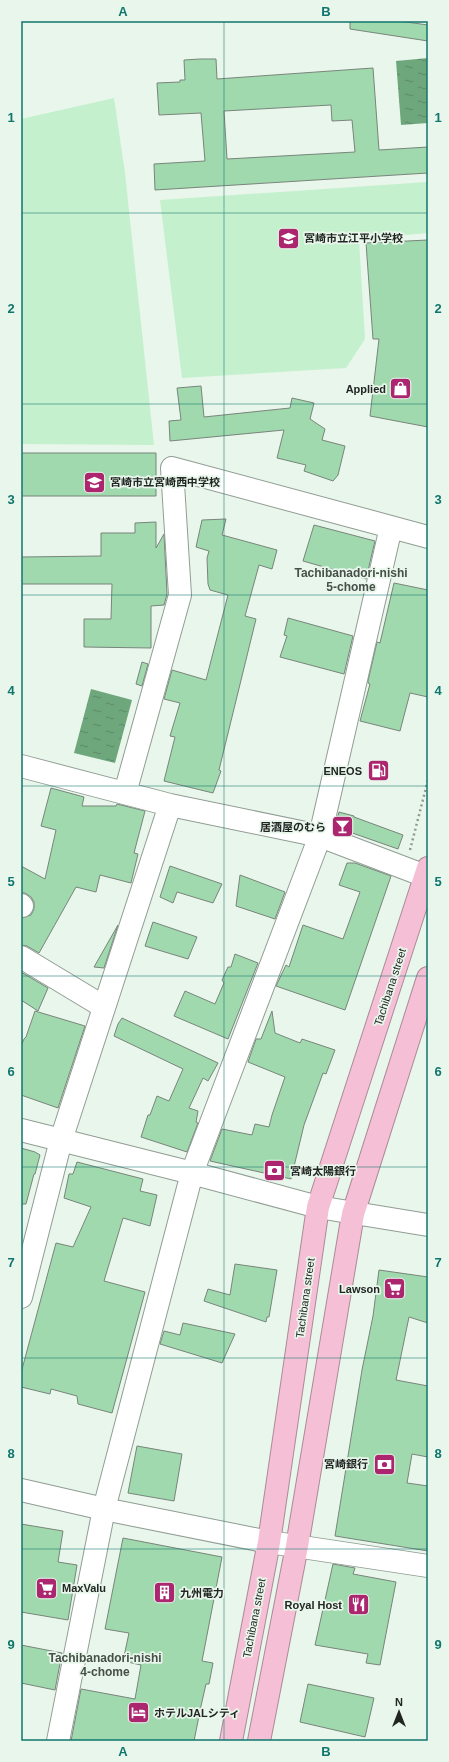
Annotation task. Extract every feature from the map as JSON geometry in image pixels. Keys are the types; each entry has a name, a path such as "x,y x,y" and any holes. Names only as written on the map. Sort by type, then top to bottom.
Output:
{"highway":[{"name":"Tachibana street","path":"231,1741 269,1542 318,1207 427,873"},
{"path":"259,1741 297,1546 353,1214 428,978"}],"street":[{"path":"126,793 180,594 172,468 428,537"},
{"path":"58,1741 104,1509 192,1173 320,836 390,527"},
{"path":"21,766 170,805 320,836 427,873"},
{"path":"21,1297 61,1140 170,805"},
{"path":"21,957 104,1007"},
{"path":"21,1130 192,1173 318,1207 353,1214 428,1225"},
{"path":"21,1490 104,1509 269,1542 428,1566"}],"path":[{"path":"408,856 428,780"}],"shaded area":[{"path":"114,98 125,173 154,445 21,444 21,119"},
{"path":"427,182 428,233 359,239 365,339 346,368 182,378 160,200"}],"water":[{"path":"428,58 428,123 401,125 396,61"},
{"path":"91,689 132,700 115,763 74,753"}],"building":[{"path":"350,21 399,21 428,25 428,41 350,29"},
{"path":"216,59 217,79 373,68 379,150 428,147 428,173 155,190 154,164 205,161 201,113 159,115 157,83 180,82 180,80 185,80 184,60","holes":["331,105 332,121 352,120 355,152 227,159 224,111"]},
{"path":"428,240 428,427 370,416 379,339 373,339 366,243"},
{"path":"201,386 204,417 290,408 292,398 314,403 310,419 325,429 322,440 345,446 338,475 333,481 304,471 306,465 277,458 284,430 170,441 169,421 181,420 177,388"},
{"path":"21,453 156,453 156,496 21,496"},
{"path":"226,519 222,535 277,550 272,569 259,565 245,616 256,619 219,770 221,771 213,793 164,781 175,737 170,736 180,703 164,699 172,670 206,680 228,595 210,590 208,584 207,558 209,551 196,547 202,520"},
{"path":"156,522 156,548 164,534 167,594 164,605 151,606 151,648 84,647 84,619 111,619 112,584 21,584 21,557 101,556 101,533 135,533 135,523"},
{"path":"314,525 375,541 366,579 303,561"},
{"path":"394,583 428,590 428,697 410,693 400,731 360,721 370,684 368,681 377,642 380,643"},
{"path":"288,618 353,636 344,674 280,657 287,636 284,635"},
{"path":"142,662 148,664 142,686 136,684"},
{"path":"51,788 84,797 82,806 116,806 117,804 145,811 134,853 138,854 131,883 100,875 96,892 76,887 39,953 27,946 21,945 21,918 31,915 34,909 34,902 31,897 25,893 21,893 21,866 45,879 56,830 41,826"},
{"path":"339,812 354,816 403,835 398,849 338,828 336,823"},
{"path":"347,863 355,863 391,876 345,1010 276,986 286,965 289,967 303,925 343,939 360,892 339,885"},
{"path":"170,866 222,884 213,903 177,892 173,903 160,897"},
{"path":"240,875 285,892 275,919 236,906"},
{"path":"153,922 197,937 188,959 145,946"},
{"path":"118,925 104,968 94,967"},
{"path":"235,954 258,963 228,1039 174,1016 185,991 215,1004 224,983 222,980 228,967 231,967"},
{"path":"21,972 48,988 38,1011 21,1000"},
{"path":"35,1011 85,1026 58,1108 21,1095 21,1046 26,1037"},
{"path":"272,1011 275,1033 300,1043 302,1039 335,1050 326,1074 323,1073 304,1125 291,1179 210,1161 222,1129 252,1135 255,1124 269,1127 285,1077 248,1062 256,1039 261,1039"},
{"path":"122,1018 218,1063 208,1081 203,1078 189,1108 198,1111 196,1122 198,1123 187,1152 141,1137 148,1115 150,1115 157,1096 169,1101 183,1069 114,1036 118,1024"},
{"path":"21,1148 40,1155 26,1204 21,1204"},
{"path":"77,1162 143,1179 140,1191 157,1195 150,1226 123,1218 104,1281 145,1292 112,1413 78,1404 77,1396 51,1389 50,1394 21,1387 21,1373 56,1243 73,1247 91,1207 64,1198 69,1174 73,1174"},
{"path":"235,1264 277,1270 269,1317 267,1317 266,1322 204,1301 208,1289 230,1295"},
{"name":"宮崎銀行","path":"379,1270 428,1277 428,1323 409,1317 396,1380 428,1386 428,1457 412,1454 407,1483 428,1486 428,1551 335,1536 362,1370 373,1316"},
{"path":"183,1323 235,1334 222,1363 160,1344 164,1331 180,1335"},
{"path":"137,1446 182,1454 174,1501 128,1493"},
{"name":"MaxValu","path":"21,1524 63,1531 58,1562 77,1565 68,1620 21,1612"},
{"path":"123,1538 222,1557 202,1661 213,1663 209,1684 206,1684 194,1741 71,1741 81,1689 135,1699 141,1665 123,1661 129,1633 105,1629"},
{"name":"Royal Host","path":"333,1564 355,1568 353,1574 396,1582 380,1665 366,1663 368,1654 315,1645"},
{"path":"21,1645 62,1653 55,1690 21,1683"},
{"path":"308,1684 374,1698 365,1737 300,1722"}],"place":[{"name":"宮崎市立江平小学校","path":"288,238"},
{"name":"Applied","path":"401,389"},
{"name":"宮崎市立宮崎西中学校","path":"94,482"},
{"name":"ENEOS","path":"378,771"},
{"name":"居酒屋のむら","path":"342,827"},
{"name":"宮崎太陽銀行","path":"274,1171"},
{"name":"Lawson","path":"395,1289"},
{"name":"宮崎銀行","path":"384,1464"},
{"name":"MaxValu","path":"47,1588"},
{"name":"九州電力","path":"164,1593"},
{"name":"Royal Host","path":"358,1605"},
{"name":"ホテルJALシティ","path":"138,1713"}],"district":[{"name":"Tachibanadori-nishi 5-chome","path":"351,580"},
{"name":"Tachibanadori-nishi 4-chome","path":"105,1665"}]}
